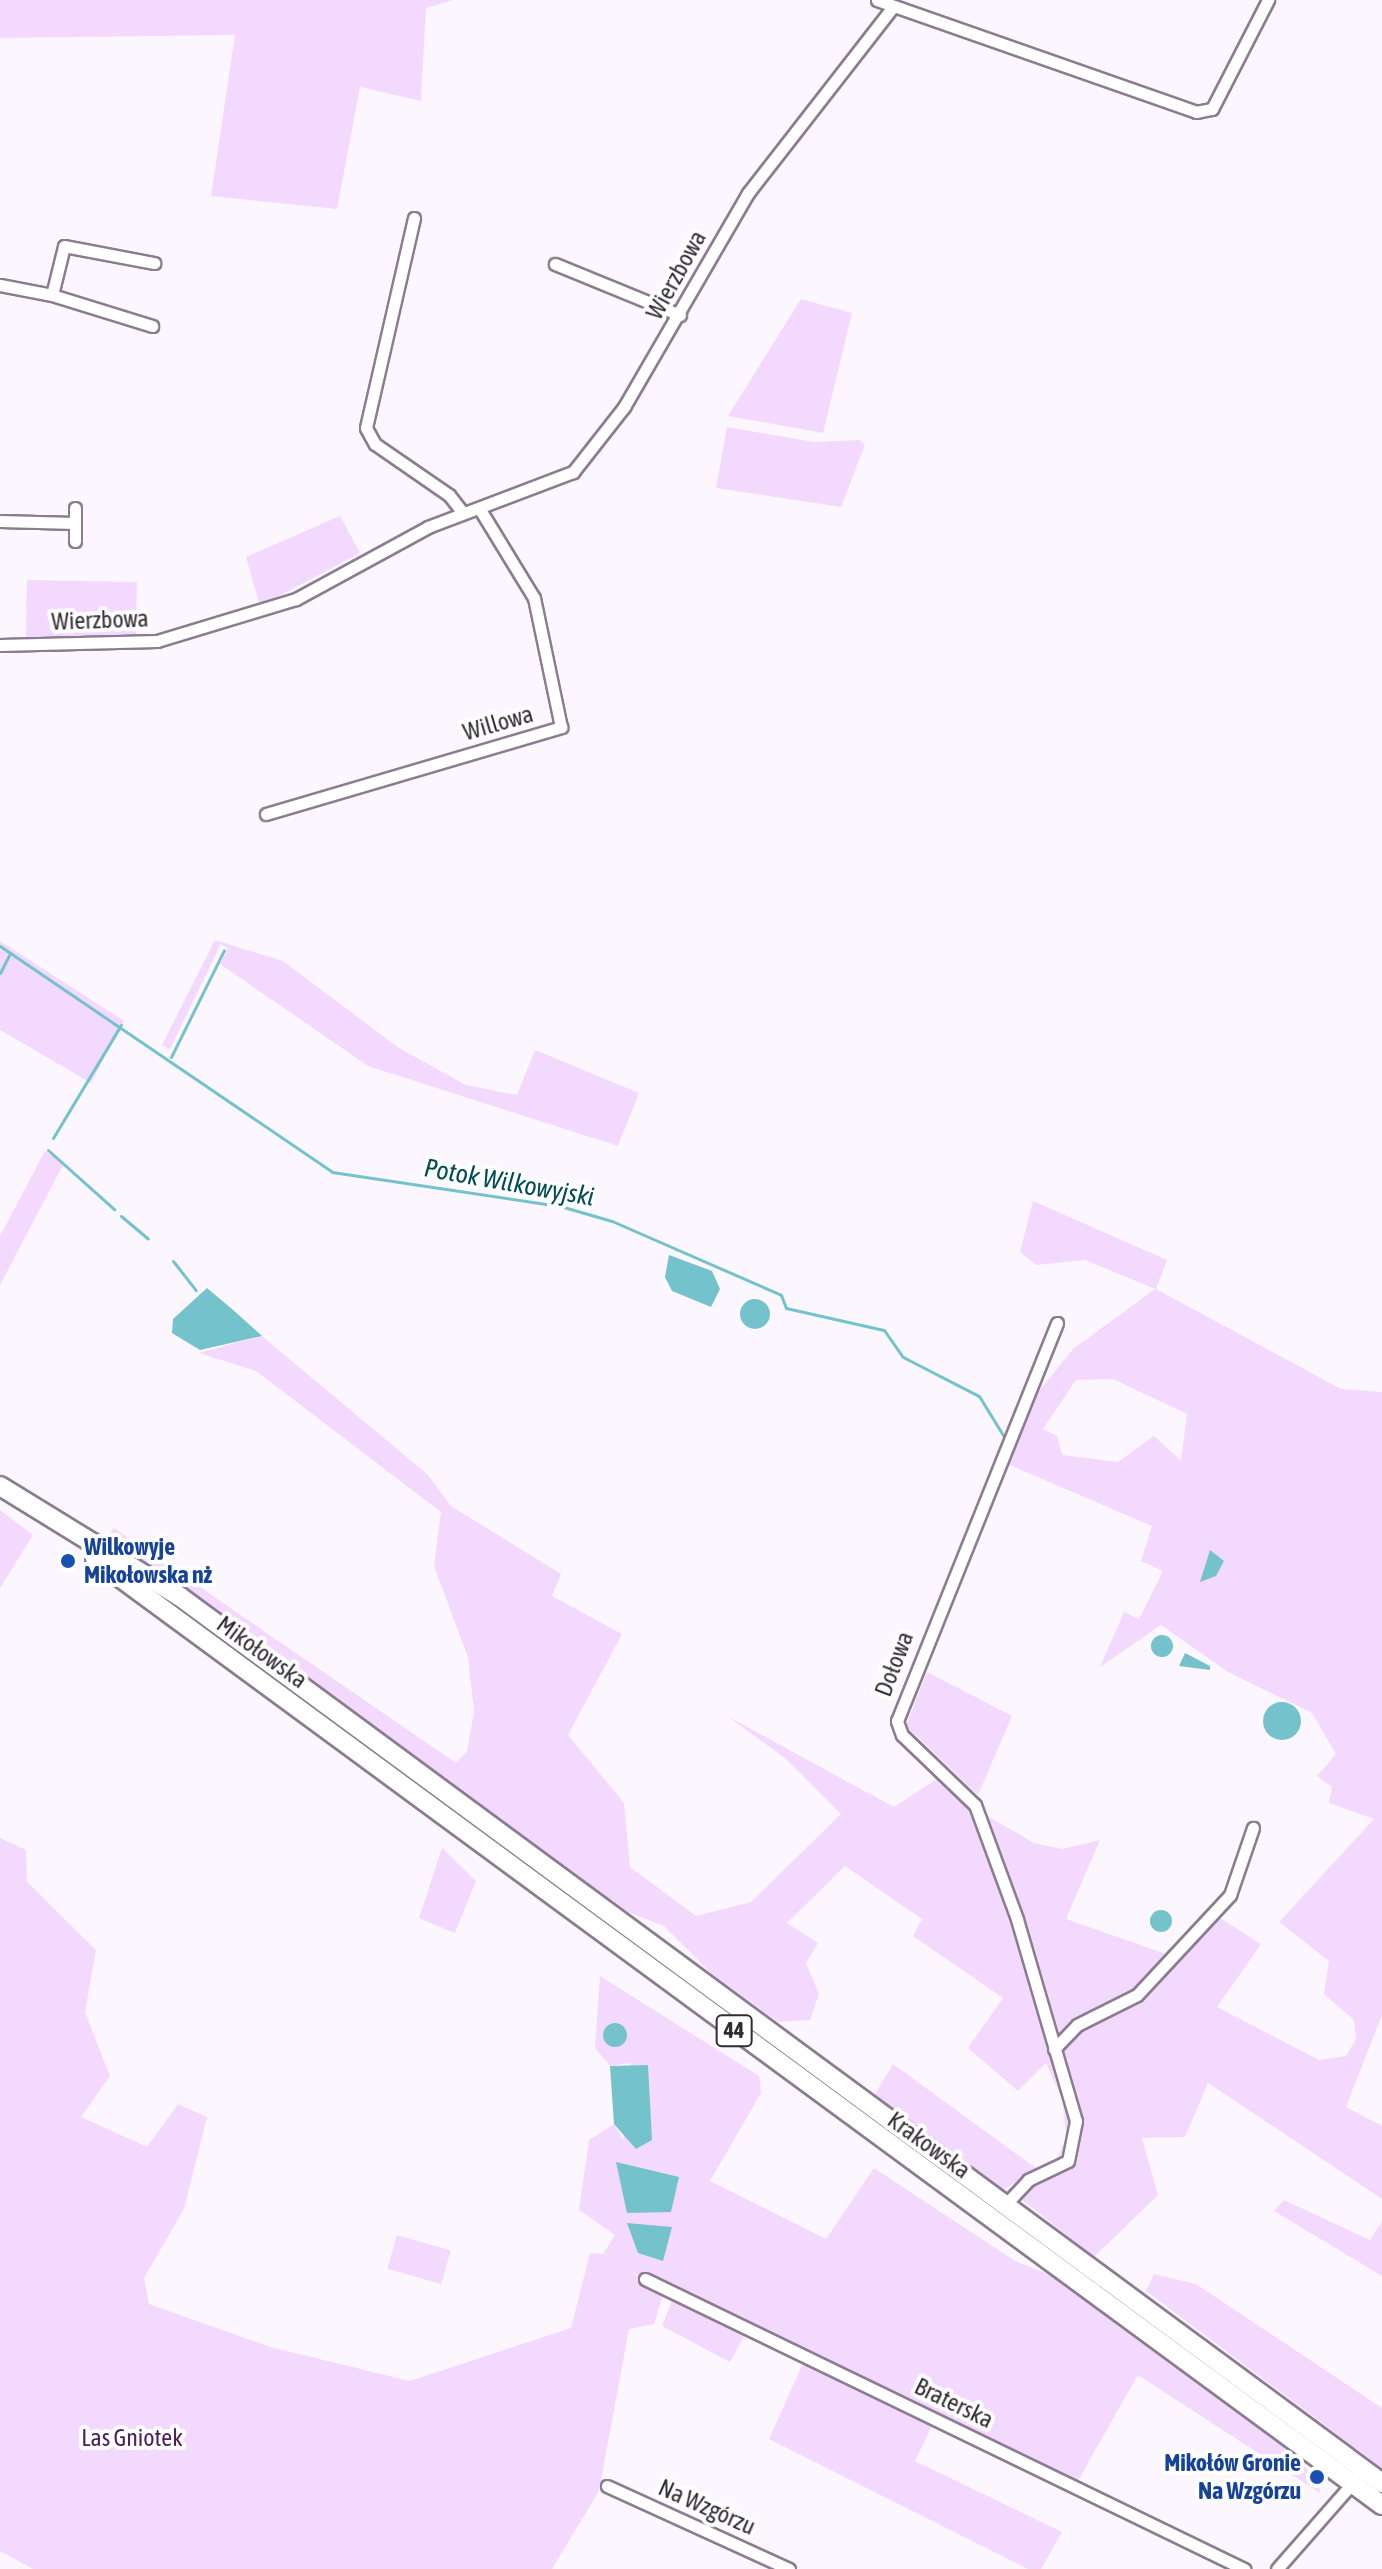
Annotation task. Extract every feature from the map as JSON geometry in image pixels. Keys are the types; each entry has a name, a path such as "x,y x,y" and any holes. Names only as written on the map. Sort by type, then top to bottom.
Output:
{"main road":[{"name":"Mikołowska","path":"0,1486 450,1821"},
{"name":"Mikołowska","path":"47,1519 179,1596 457,1801"},
{"name":"Krakowska","path":"457,1801 1005,2205 1359,2476 1382,2505"},
{"name":"Krakowska","path":"450,1821 1359,2476 1382,2483"}],"street":[{"path":"877,0 1162,102 1212,109 1268,0"},
{"name":"Wierzbowa","path":"0,645 157,641 296,599 463,513 545,486 594,452 680,315 748,193 893,7"},
{"path":"414,218 366,428 375,444 449,495 463,513"},
{"path":"52,295 64,246 154,263"},
{"path":"555,264 680,315"},
{"path":"0,285 52,295 152,326"},
{"path":"75,508 75,541"},
{"name":"Willowa","path":"266,814 561,727 534,598 479,508"},
{"path":"0,521 75,523"},
{"name":"Dołowa","path":"1005,2205 1028,2180 1074,2153 1076,2121 975,1805 902,1735 897,1721 1057,1323"},
{"path":"1054,2049 1077,2025 1137,1995 1230,1895 1253,1828"},
{"name":"Braterska","path":"645,2279 1244,2569"},
{"path":"1277,2569 1359,2476"},
{"name":"Na Wzgórzu","path":"607,2486 789,2569"}],"green space":[{"path":"0,0 453,0 426,8 421,101 360,87 337,209 211,196 235,35 0,38"},
{"path":"801,299 852,313 823,433 728,416"},
{"path":"727,427 814,442 860,440 865,445 841,507 716,488"},
{"path":"340,516 360,553 260,606 246,557"},
{"path":"27,580 137,582 136,642 26,640"},
{"path":"215,940 283,961 399,1048 466,1085 517,1095 535,1050 639,1093 618,1146 368,1066 220,964 228,949 221,944 170,1049 162,1045"},
{"path":"0,941 124,1021 91,1083 0,1030"},
{"path":"45,1151 64,1163 0,1285 0,1236"},
{"path":"1033,1201 1167,1260 1156,1289 1341,1389 1382,1392 1382,2015 1346,2107 1382,2126 1382,2199 1208,2083 1185,2137 1142,2138 1158,2195 1094,2257 1021,2199 1035,2170 1003,2190 872,2099 893,2064 1036,2168 1057,2158 1066,2138 1063,2101 1046,2063 1018,2091 968,2048 1003,1998 913,1936 922,1919 845,1866 787,1923 818,1943 806,1963 819,1994 810,2020 778,2022 711,1973 664,1926 628,1912 107,1538 114,1528 456,1763 467,1751 474,1712 468,1657 434,1566 441,1512 256,1371 199,1353 262,1336 428,1475 451,1506 561,1574 552,1596 622,1634 568,1735 624,1803 630,1867 696,1916 751,1902 841,1814 785,1758 727,1716 894,1807 940,1777 963,1799 976,1829 984,1814 1034,1843 1062,1849 1100,1840 1066,1919 1166,1954 1209,1911 1261,1944 1217,2007 1319,2060 1346,2056 1356,2039 1354,2020 1324,1994 1329,1961 1279,1922 1374,1819 1329,1803 1332,1787 1317,1776 1336,1754 1312,1713 1228,1672 1161,1625 1100,1667 1124,1612 1139,1619 1163,1571 1141,1561 1152,1526 1005,1463 1027,1422 1018,1417 1073,1349 1155,1289 1085,1260 1036,1265 1020,1252","holes":["1113,1379 1187,1414 1181,1461 1154,1436 1118,1462 1062,1455 1057,1436 1043,1429 1076,1380"]},
{"path":"0,1510 33,1535 0,1588"},
{"path":"927,1672 1012,1716 978,1795 906,1726"},
{"name":"Las Gniotek","path":"0,1838 26,1850 27,1882 96,1950 85,2012 110,2076 81,2117 147,2147 178,2104 207,2117 184,2209 144,2278 149,2304 270,2347 410,2381 571,2328 590,2253 603,2254 615,2235 579,2210 589,2140 614,2124 623,2140 631,2063 610,2066 595,2048 600,1976 759,2076 761,2093 710,2181 826,2239 874,2168 1015,2261 1061,2279 1276,2439 1318,2480 1320,2493 1138,2375 1076,2484 938,2414 915,2461 1062,2532 1041,2569 1028,2569 769,2439 804,2361 746,2333 730,2362 662,2326 675,2292 630,2271 663,2295 654,2324 629,2329 599,2491 552,2569 33,2569 0,2551"},
{"path":"442,1848 476,1881 455,1933 419,1918"},
{"path":"1284,2200 1370,2240 1382,2221 1382,2276 1274,2211"},
{"path":"397,2235 451,2250 441,2284 387,2269"},
{"path":"1154,2274 1196,2284 1382,2408 1382,2468 1146,2291"}],"water":[{"path":"669,1255 712,1271 720,1289 711,1307 672,1291 665,1277"},
{"path":"207,1288 262,1336 200,1350 172,1333 173,1319"},
{"path":"755,1299 766,1303 770,1314 766,1325 755,1329 744,1325 740,1314 744,1303"},
{"path":"1210,1550 1224,1561 1216,1576 1200,1582"},
{"path":"1162,1635 1170,1638 1173,1646 1170,1654 1162,1657 1154,1654 1151,1646 1154,1638"},
{"path":"1185,1653 1210,1666 1210,1670 1179,1666"},
{"path":"1282,1702 1295,1708 1301,1721 1295,1734 1282,1740 1269,1734 1263,1721 1269,1708"},
{"path":"1161,1910 1169,1913 1172,1921 1169,1929 1161,1932 1153,1929 1150,1921 1153,1913"},
{"path":"615,2023 624,2026 627,2035 624,2044 615,2047 606,2044 603,2035 606,2026"},
{"path":"648,2065 652,2140 636,2149 614,2124 610,2066"},
{"path":"616,2162 679,2177 671,2212 627,2213"},
{"path":"627,2223 672,2227 663,2261 638,2253"}],"waterway":[{"name":"Potok Wilkowyjski","path":"0,946 332,1172 560,1206 612,1221 781,1295 786,1308 884,1330 903,1357 979,1396 1006,1440"},
{"path":"171,1057 224,950"},
{"path":"0,973 10,953"},
{"path":"53,1138 121,1025"},
{"path":"48,1150 114,1209"},
{"path":"121,1216 148,1239"},
{"path":"173,1261 196,1290"}],"place":[{"name":"Wilkowyje Mikołowska nż","path":"68,1561"},
{"name":"Mikołów Gronie Na Wzgórzu","path":"1317,2477"}]}
